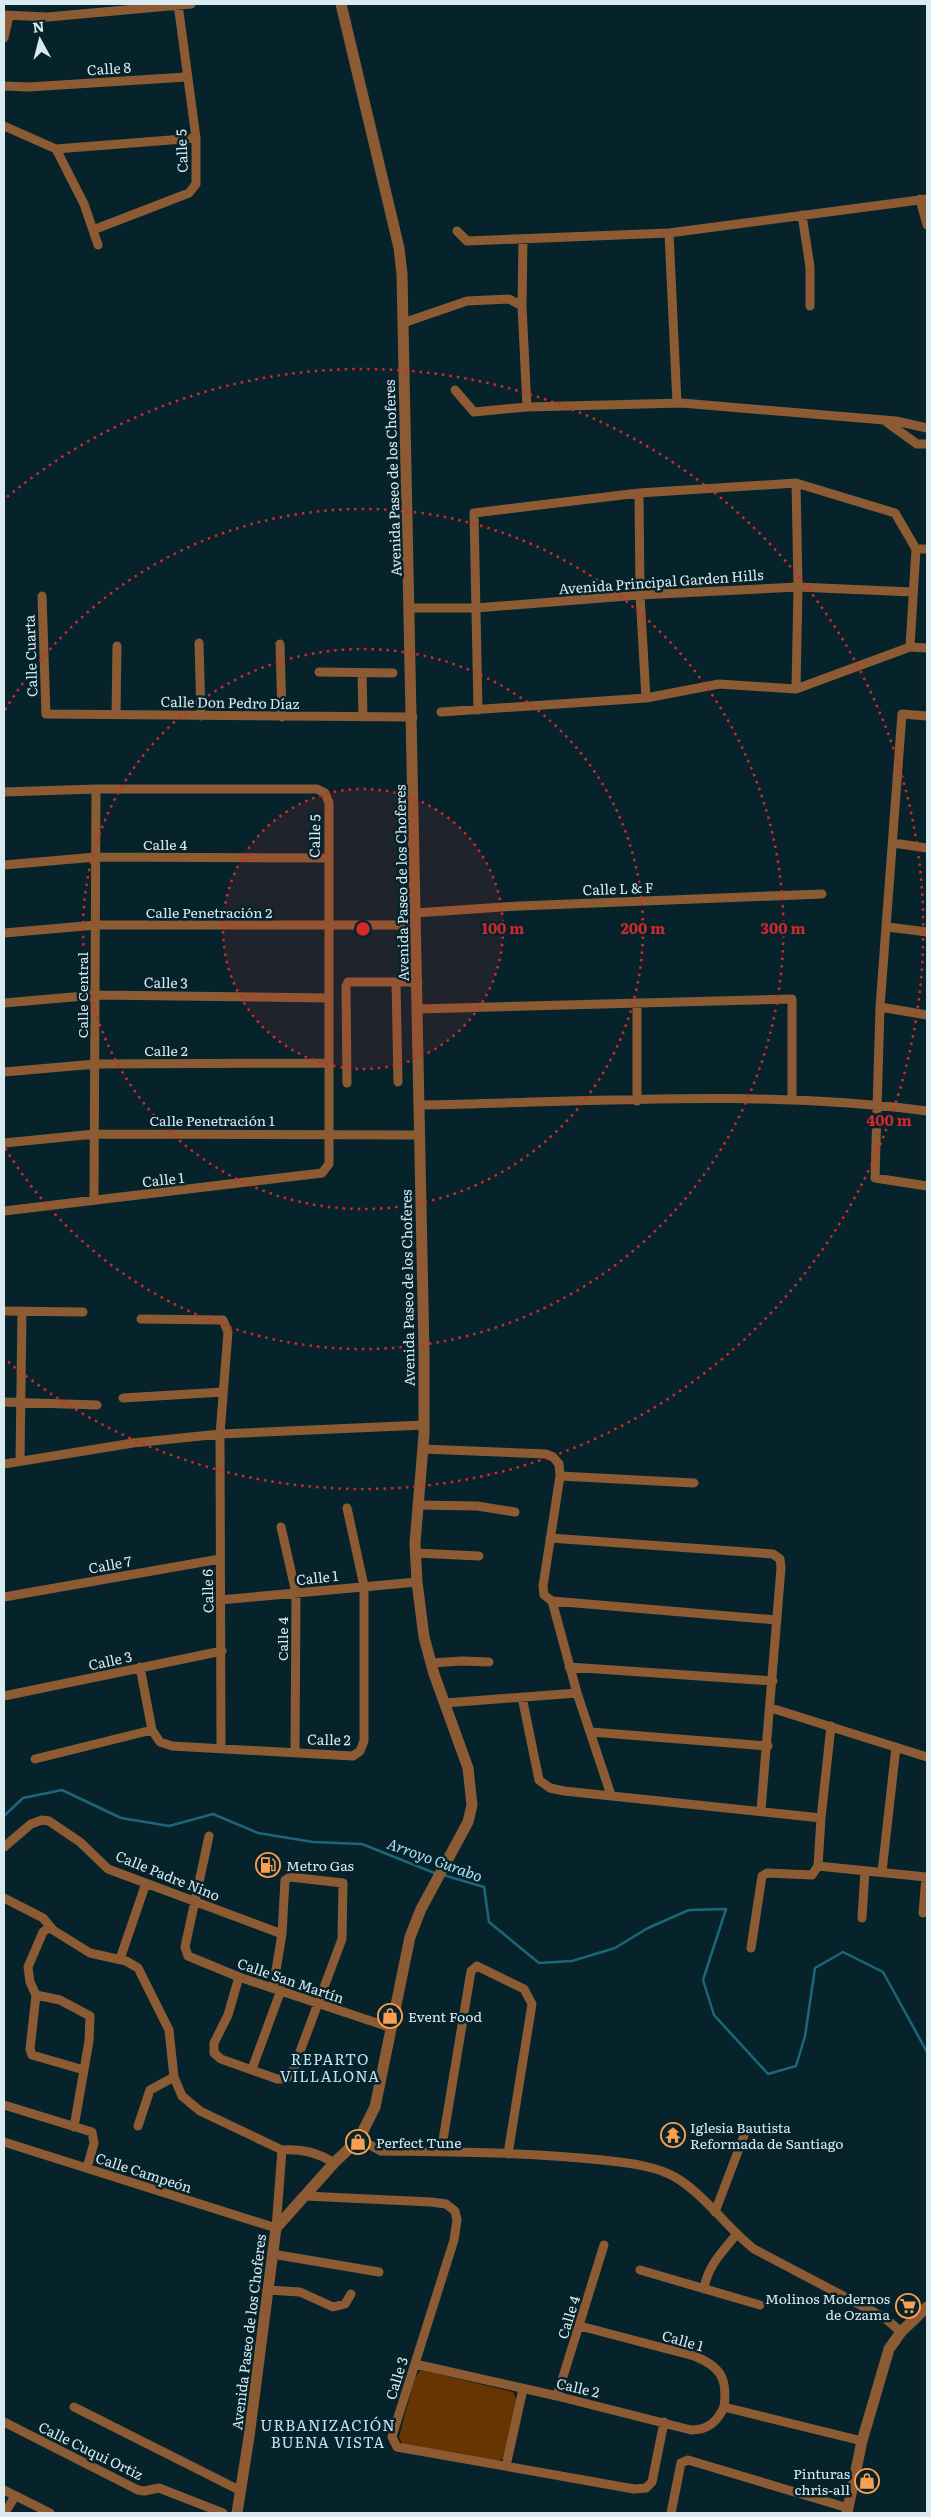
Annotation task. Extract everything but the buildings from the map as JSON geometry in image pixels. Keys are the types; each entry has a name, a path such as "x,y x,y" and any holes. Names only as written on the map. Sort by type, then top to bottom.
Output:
{"street":[{"path":"4,38 6,16 48,16 191,4"},
{"name":"Avenida Paseo de los Choferes","path":"237,2513 242,2491 276,2228 358,2139 375,2108 410,1937 447,1860 468,1822 472,1796 468,1768 444,1703 424,1637 417,1582 418,1505 424,1425 424,1353 413,717 403,323 399,248 341,4"},
{"name":"Calle 5","path":"93,230 192,190 196,184 196,138 186,77 178,5"},
{"name":"Calle 8","path":"4,86 38,86 186,77"},
{"path":"4,126 56,149 196,138"},
{"path":"56,149 84,204 98,245"},
{"path":"457,231 467,241 668,233 924,199 927,225"},
{"path":"802,215 810,267 810,306"},
{"path":"668,233 677,403"},
{"path":"523,239 522,306 527,407"},
{"path":"403,323 467,301 509,299 522,306"},
{"path":"455,390 474,412 527,407 677,403 884,420 927,428"},
{"path":"884,420 917,444 927,444"},
{"path":"796,483 798,587 796,689"},
{"path":"478,710 474,513 639,493 796,483 895,514 916,549 910,647"},
{"path":"639,493 640,595 646,698"},
{"path":"916,549 927,549"},
{"name":"Avenida Principal Garden Hills","path":"410,608 476,608 640,595 798,587 913,592"},
{"name":"Calle Cuarta","path":"42,596 46,714"},
{"path":"199,643 201,716"},
{"path":"280,644 282,717"},
{"path":"116,714 117,646"},
{"path":"441,712 646,698 719,684 796,689 910,647 927,648"},
{"path":"319,672 392,674"},
{"path":"362,673 363,717"},
{"name":"Calle Don Pedro Díaz","path":"46,714 413,717"},
{"path":"927,716 902,714 888,927 880,1007 875,1178 927,1186"},
{"name":"Calle 5","path":"4,792 96,789 318,789 325,793 328,803 329,926 329,1164 325,1171"},
{"name":"Calle Central","path":"94,1200 96,1134 96,789"},
{"path":"893,843 927,848"},
{"name":"Calle 4","path":"4,864 96,857 328,858"},
{"name":"Calle L & F","path":"415,919 519,906 822,894"},
{"name":"Calle Penetración 2","path":"4,934 96,926 329,926 415,919"},
{"path":"888,927 927,932"},
{"path":"347,1083 346,986 352,981 418,982"},
{"path":"396,982 398,1082"},
{"name":"Calle 3","path":"4,1003 96,995 329,998"},
{"path":"419,1009 792,998 792,1099"},
{"path":"637,1003 637,1100"},
{"path":"880,1007 927,1016"},
{"name":"Calle 2","path":"4,1072 96,1064 329,1063"},
{"path":"420,1106 637,1100 792,1099 878,1104 927,1110"},
{"name":"Calle Penetración 1","path":"4,1143 96,1134 420,1135"},
{"name":"Calle 1","path":"4,1211 318,1175 325,1171"},
{"path":"4,1311 83,1312"},
{"path":"20,1461 22,1311"},
{"name":"Calle 6","path":"141,1319 223,1320 228,1332 220,1434 221,1747"},
{"path":"123,1398 223,1392"},
{"path":"4,1402 97,1405"},
{"path":"4,1464 133,1443 220,1434 424,1425"},
{"path":"423,1449 546,1454 553,1457 559,1464 560,1476 543,1586 544,1594 552,1601 577,1693 611,1795"},
{"path":"560,1476 694,1482"},
{"path":"418,1505 477,1506 515,1512"},
{"name":"Calle 2","path":"152,1730 160,1742 172,1746 221,1747 353,1756 360,1751 364,1741 364,1586 346,1508"},
{"name":"Calle 4","path":"282,1527 296,1593 295,1752"},
{"path":"550,1538 773,1554 780,1559 781,1568 771,1708 761,1810"},
{"path":"416,1553 479,1556"},
{"name":"Calle 7","path":"4,1597 220,1559"},
{"name":"Calle 1","path":"220,1600 417,1582"},
{"path":"552,1601 777,1620"},
{"name":"Calle 3","path":"4,1696 222,1651"},
{"path":"431,1663 489,1662"},
{"path":"569,1666 773,1681"},
{"path":"35,1759 152,1730 140,1667"},
{"path":"444,1703 577,1693"},
{"path":"522,1698 540,1780 550,1788 821,1818"},
{"path":"771,1708 927,1757"},
{"path":"751,1948 762,1876 767,1873 812,1875 818,1866 821,1818 832,1726"},
{"path":"591,1732 768,1746"},
{"path":"882,1872 896,1747"},
{"name":"Calle Padre Nino","path":"4,1847 31,1824 42,1820 48,1821 80,1842 108,1869 282,1934"},
{"path":"195,1903 209,1836"},
{"path":"818,1866 926,1877 923,1913"},
{"path":"862,1918 866,1871"},
{"path":"239,1977 228,2015 213,2048 214,2053 220,2059 282,2080 290,2077 342,1939 343,1883 287,1878 284,1883 277,1989 252,2069"},
{"path":"120,1959 146,1883"},
{"path":"4,1898 43,1918 50,1926 90,1953 120,1959 138,1968 169,2030 174,2077 182,2096 200,2111 282,2150 308,2151 322,2155 334,2163"},
{"name":"Calle San Martín","path":"195,1903 185,1951 194,1960 392,2028"},
{"path":"50,1926 44,1932 28,1967 30,1982 36,1995 32,2055 84,2070"},
{"path":"441,2152 471,1971 474,1967 481,1967 524,1989 531,1999 508,2154"},
{"path":"36,1995 60,2000 89,2013 91,2018 74,2126"},
{"path":"138,2126 150,2090 174,2077"},
{"path":"4,2106 92,2132 94,2137 88,2168"},
{"path":"715,2212 745,2133"},
{"path":"358,2139 381,2151 570,2156 643,2166 677,2178 715,2212 736,2235 754,2249 886,2318 901,2332"},
{"name":"Calle Campeón","path":"4,2142 276,2228"},
{"path":"276,2228 282,2150"},
{"name":"Calle 3","path":"305,2196 431,2202 446,2204 455,2211 457,2220 454,2240 392,2437 397,2447 634,2489 646,2488 652,2482 664,2422"},
{"path":"704,2289 706,2276 715,2260 736,2235"},
{"name":"Calle 4","path":"558,2396 604,2245"},
{"path":"272,2254 378,2272"},
{"path":"640,2270 760,2305"},
{"path":"267,2290 300,2292 333,2307 345,2304 351,2294"},
{"path":"671,2513 681,2463 688,2460 848,2511 862,2441 889,2349 901,2332 927,2307"},
{"name":"Calle 1","path":"580,2326 694,2356 712,2363 723,2379 724,2407"},
{"name":"Calle 2","path":"415,2364 558,2396 691,2430 699,2430 714,2423 724,2407"},
{"path":"506,2466 523,2389"},
{"path":"74,2407 242,2491"},
{"path":"724,2407 862,2441"},
{"name":"Calle Cuqui Ortiz","path":"4,2422 138,2490 144,2491 159,2488 223,2513"},
{"path":"4,2490 50,2513"},
{"path":"6,2513 14,2496"}],"shaded area":[{"path":"421,2370 513,2392 517,2401 504,2458 497,2462 404,2447 399,2437 415,2377"}],"waterway":[{"name":"Arroyo Gurabo","path":"4,1816 23,1798 62,1790 121,1818 169,1826 213,1814 258,1833 313,1842 362,1844 437,1874"},
{"name":"Arroyo Gurabo","path":"443,1875 484,1887 489,1922 539,1963 572,1961 615,1948 648,1928 689,1910 726,1909 703,1980 714,2015 768,2074 796,2066 805,2036 815,1968 843,1952 883,1972 927,2052"}],"place":[{"name":"Metro Gas","path":"268,1865"},
{"name":"Event Food","path":"390,2016"},
{"name":"Iglesia Bautista Reformada de Santiago","path":"673,2135"},
{"name":"Perfect Tune","path":"358,2142"},
{"name":"Molinos Modernos de Ozama","path":"908,2306"},
{"name":"Pinturas chris-all","path":"867,2481"}],"district":[{"name":"REPARTO VILLALONA","path":"330,2066"},
{"name":"URBANIZACIÓN BUENA VISTA","path":"328,2432"}]}
